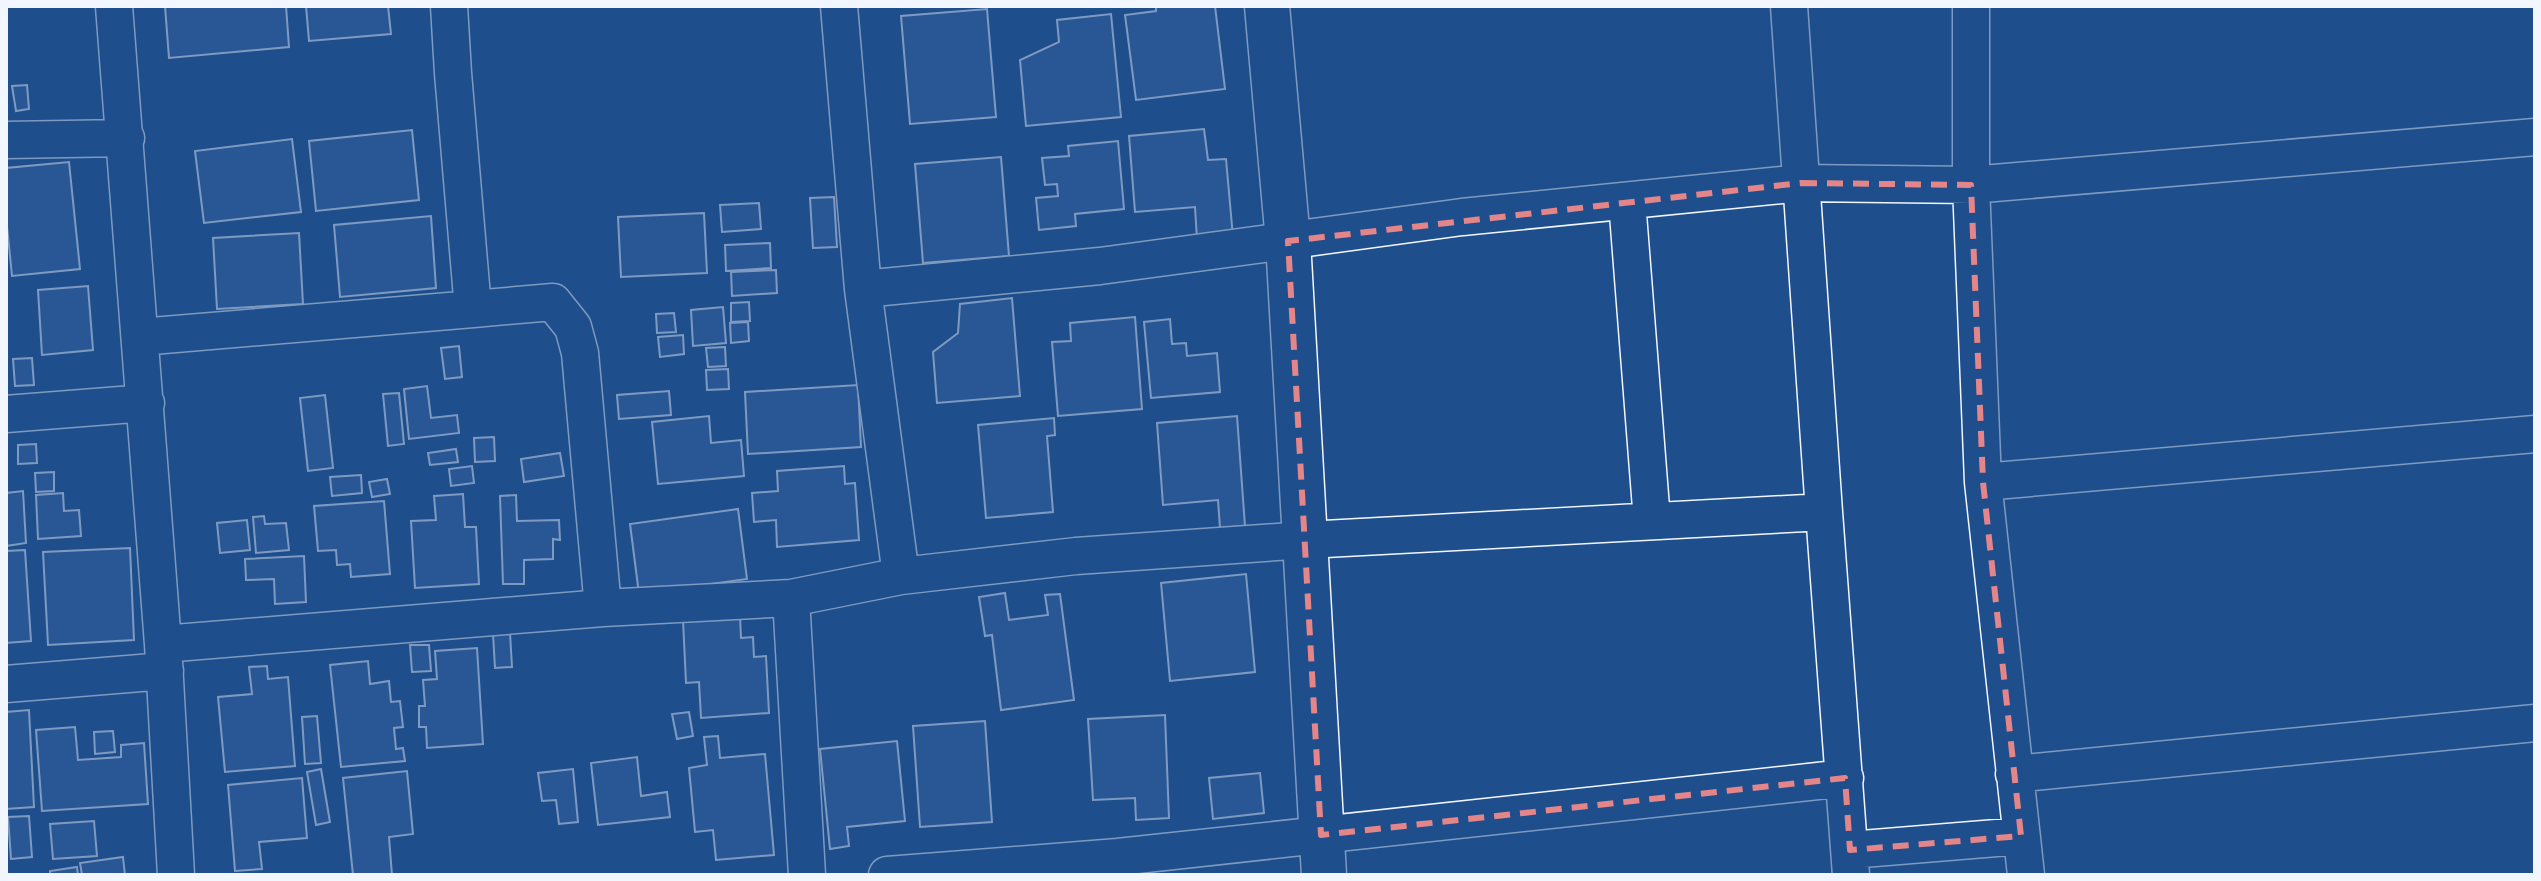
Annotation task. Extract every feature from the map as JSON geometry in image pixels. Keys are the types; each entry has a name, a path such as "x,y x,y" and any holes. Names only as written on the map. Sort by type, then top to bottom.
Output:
{"street":[{"path":"114,6 146,403 176,875"},
{"path":"449,6 473,309"},
{"path":"839,6 863,289 901,576"},
{"path":"1267,6 1288,241 1322,855"},
{"path":"1789,6 1850,862 2021,836"},
{"path":"1971,6 1971,185 1983,482 2026,875"},
{"path":"863,289 1100,266 1462,217 1801,183 1971,185 2535,137"},
{"path":"6,140 126,138"},
{"path":"1627,201 1652,521"},
{"path":"140,337 553,302 573,327 580,353 603,608"},
{"path":"6,414 146,403"},
{"path":"1983,482 2535,434"},
{"path":"6,684 164,658 603,608 791,598 901,576 1076,556 1306,540 1824,512"},
{"path":"791,598 807,875"},
{"path":"2014,774 2535,723"},
{"path":"903,874 1118,857 1322,855 1845,778"}],"highlighted area":[{"path":"1801,183 1971,185 1983,482 2021,836 1850,850 1845,778 1321,835 1288,241"}],"building":[{"path":"165,6 286,6 289,47 169,58"},
{"path":"306,6 388,6 391,34 309,41"},
{"path":"1156,6 1215,6 1225,89 1136,100 1125,15 1156,11"},
{"path":"987,9 996,117 910,124 901,16"},
{"path":"1111,14 1121,117 1026,126 1020,60 1059,42 1057,20"},
{"path":"27,85 29,109 16,111 12,86"},
{"path":"1204,129 1208,160 1226,159 1233,237 1197,240 1195,207 1135,212 1129,136"},
{"path":"412,130 419,200 316,211 309,141"},
{"path":"292,139 301,212 204,223 195,151"},
{"path":"1118,141 1124,209 1075,214 1076,226 1039,230 1036,198 1058,196 1057,184 1045,185 1042,158 1069,156 1068,146"},
{"path":"1001,157 1009,256 923,263 915,164"},
{"path":"69,162 80,269 12,276 6,216 6,168"},
{"path":"834,197 837,247 813,248 810,198"},
{"path":"759,203 761,229 722,232 720,205"},
{"path":"704,213 707,273 621,277 618,217"},
{"path":"431,216 436,288 340,297 334,225"},
{"path":"299,233 303,304 217,309 213,238"},
{"path":"770,243 771,268 726,271 725,245"},
{"path":"776,270 777,293 732,296 731,272"},
{"path":"88,286 93,350 42,355 38,290"},
{"path":"1012,298 1020,396 937,403 933,352 958,333 960,304"},
{"path":"749,302 750,321 731,322 731,303"},
{"path":"723,307 726,343 693,346 691,310"},
{"path":"674,313 676,332 657,333 656,314"},
{"path":"1135,317 1142,409 1058,416 1052,342 1071,341 1070,323"},
{"path":"1170,319 1172,344 1186,343 1187,356 1217,353 1220,392 1151,398 1144,322"},
{"path":"748,322 749,341 731,343 730,323"},
{"path":"683,335 684,354 660,357 658,337"},
{"path":"459,346 462,377 445,379 441,348"},
{"path":"725,347 726,366 708,367 706,348"},
{"path":"32,358 34,385 15,386 13,359"},
{"path":"728,369 729,389 707,390 706,370"},
{"path":"858,385 861,447 748,454 745,392"},
{"path":"427,386 431,418 457,415 459,433 409,439 404,389"},
{"path":"669,391 671,415 619,419 617,395"},
{"path":"399,393 404,444 388,446 383,394"},
{"path":"325,395 333,468 308,471 300,398"},
{"path":"709,416 711,443 741,440 744,476 658,484 652,422"},
{"path":"1237,416 1245,526 1220,528 1218,500 1163,505 1157,423"},
{"path":"1054,418 1055,435 1047,436 1053,512 986,518 978,425"},
{"path":"494,437 495,461 475,462 474,438"},
{"path":"36,444 37,463 18,464 18,445"},
{"path":"456,449 458,462 430,465 428,453"},
{"path":"560,453 564,476 524,482 521,459"},
{"path":"472,466 474,483 451,486 449,469"},
{"path":"844,466 845,484 855,483 859,540 777,547 776,520 754,522 752,493 778,491 777,471"},
{"path":"54,472 54,491 36,492 35,473"},
{"path":"361,475 362,493 332,496 330,477"},
{"path":"387,479 390,494 372,497 369,482"},
{"path":"23,491 26,543 6,546 6,493"},
{"path":"63,493 64,511 79,510 81,536 38,539 36,495"},
{"path":"463,494 465,527 476,527 479,584 415,588 411,521 436,520 434,496"},
{"path":"516,495 517,521 559,520 560,540 553,539 553,559 524,560 524,584 503,584 500,496"},
{"path":"384,501 390,574 351,577 350,564 337,565 336,550 318,551 314,506"},
{"path":"738,509 747,579 639,594 630,524"},
{"path":"264,516 265,524 286,523 289,550 256,553 253,517"},
{"path":"247,520 250,550 220,553 217,523"},
{"path":"130,548 134,640 48,645 43,552"},
{"path":"25,550 31,641 6,643 6,551"},
{"path":"304,556 306,602 275,604 274,579 246,580 245,559"},
{"path":"1246,574 1255,672 1170,681 1161,583"},
{"path":"1005,593 1009,620 1048,615 1045,595 1060,594 1074,700 1001,710 992,635 985,636 979,597"},
{"path":"740,616 741,638 753,637 754,657 766,656 769,713 701,718 699,682 686,683 683,620"},
{"path":"510,633 512,667 495,668 493,634"},
{"path":"410,645 429,645 431,671 412,672"},
{"path":"477,648 483,744 427,748 426,727 419,727 419,706 425,706 423,680 437,679 435,651"},
{"path":"368,661 370,684 389,681 391,702 400,701 403,727 394,728 396,749 403,748 405,761 341,767 330,665"},
{"path":"267,666 268,679 288,677 295,766 225,772 218,697 252,694 249,667"},
{"path":"29,710 34,807 6,809 6,712"},
{"path":"689,712 693,736 677,739 672,714"},
{"path":"1165,715 1169,818 1136,820 1135,798 1093,800 1088,719"},
{"path":"317,716 321,763 305,764 302,717"},
{"path":"985,721 992,822 920,827 913,726"},
{"path":"75,727 78,760 121,757 121,745 144,743 148,804 42,811 36,730"},
{"path":"113,731 115,752 95,754 94,732"},
{"path":"718,736 720,758 765,754 774,855 716,860 713,830 695,832 689,768 707,765 704,737"},
{"path":"897,741 905,821 847,827 849,846 830,849 820,749"},
{"path":"637,757 641,796 667,792 670,817 598,825 591,763"},
{"path":"321,769 330,822 316,825 307,772"},
{"path":"573,769 578,822 559,824 556,800 542,801 538,773"},
{"path":"407,771 413,834 389,837 392,875 353,875 343,778"},
{"path":"1260,773 1264,813 1213,819 1209,778"},
{"path":"302,778 307,838 259,842 262,869 235,871 228,785"},
{"path":"29,816 32,857 11,859 8,817"},
{"path":"94,821 97,856 53,859 50,824"},
{"path":"123,857 125,875 82,875 80,863"},
{"path":"77,867 78,875 50,875 50,871"}]}
